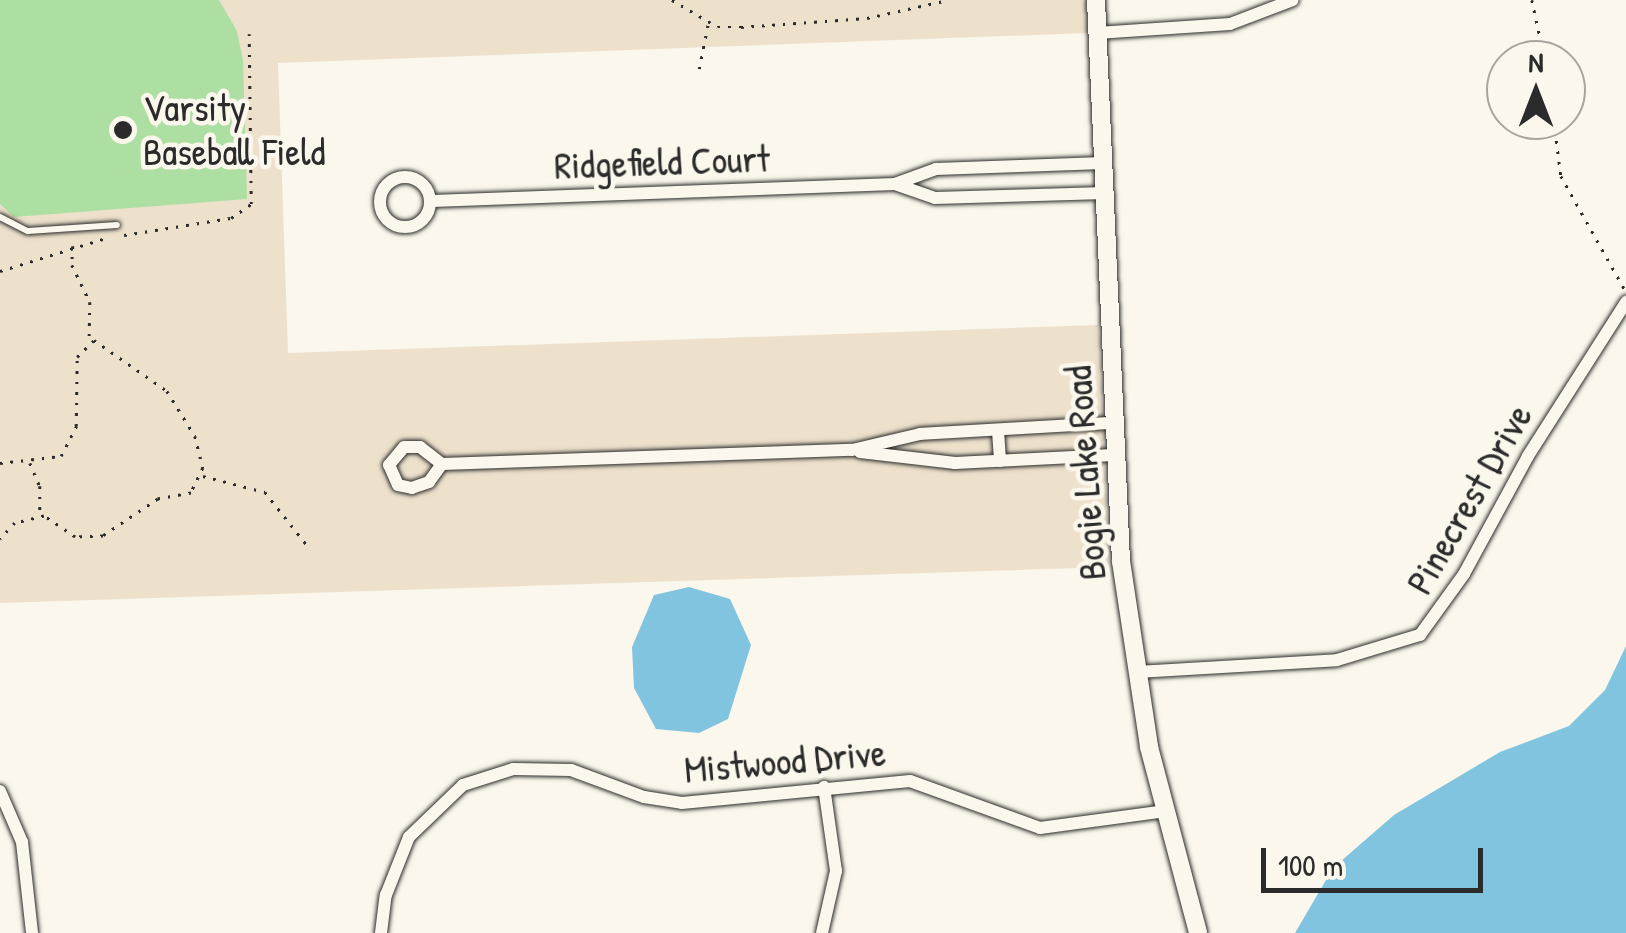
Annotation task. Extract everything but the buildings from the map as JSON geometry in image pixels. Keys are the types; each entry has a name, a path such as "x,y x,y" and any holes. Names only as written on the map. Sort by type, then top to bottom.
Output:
{"main road":[{"name":"Bogie Lake Road","path":"1096,0 1113,455 1137,672 1166,811 1198,933"}],"street":[{"path":"1097,33 1230,24 1294,0"},
{"name":"Ridgefield Court","path":"432,201 894,184 936,169 1104,163"},
{"path":"408,177 423,184 432,201 421,222 405,228 384,216 380,201 392,181 408,177"},
{"name":"Ridgefield Court","path":"894,184 935,198 1105,192"},
{"name":"Pinecrest Drive","path":"1137,672 1337,660 1420,634 1464,574 1528,456 1626,302"},
{"path":"442,464 852,450 920,434 1112,423"},
{"path":"998,431 1000,461"},
{"path":"852,450 918,462 1113,455"},
{"name":"Mistwood Drive","path":"381,933 386,895 409,837 449,795 478,778 512,769 572,770 682,803 910,781 1040,828 1166,811"},
{"path":"822,933 836,872 824,787"},
{"path":"0,791 22,842 32,933"}],"lane":[{"path":"0,218 28,231 117,225"}],"path":[{"path":"672,0 708,23 830,21 948,0"},
{"path":"910,0 913,9"},
{"path":"1532,0 1541,40"},
{"path":"699,69 708,23"},
{"path":"0,271 73,246 231,218 251,204 249,34"},
{"path":"1556,140 1561,176 1614,280 1626,290"},
{"path":"0,462 61,456 76,426 77,357 89,342 90,302 72,265 73,246"},
{"path":"0,539 15,522 40,517 61,523 75,538 103,536 158,499 190,493 201,476 195,436 167,391 102,341 89,342"},
{"path":"30,462 40,486 40,517"},
{"path":"201,476 265,492 310,550"}],"shaded area":[{"path":"0,0 1086,0 1088,33 278,63 288,353 1099,325 1109,567 0,603"}],"green space":[{"name":"Varsity Baseball Field","path":"0,0 219,0 237,31 243,60 247,199 14,217 0,204"}],"water":[{"path":"689,587 730,599 751,645 728,719 699,733 656,729 634,688 632,647 654,595"},
{"path":"1626,646 1626,933 1295,933 1333,868 1394,815 1500,752 1569,726 1605,690"}],"place":[{"name":"Varsity Baseball Field","path":"123,130"}]}
